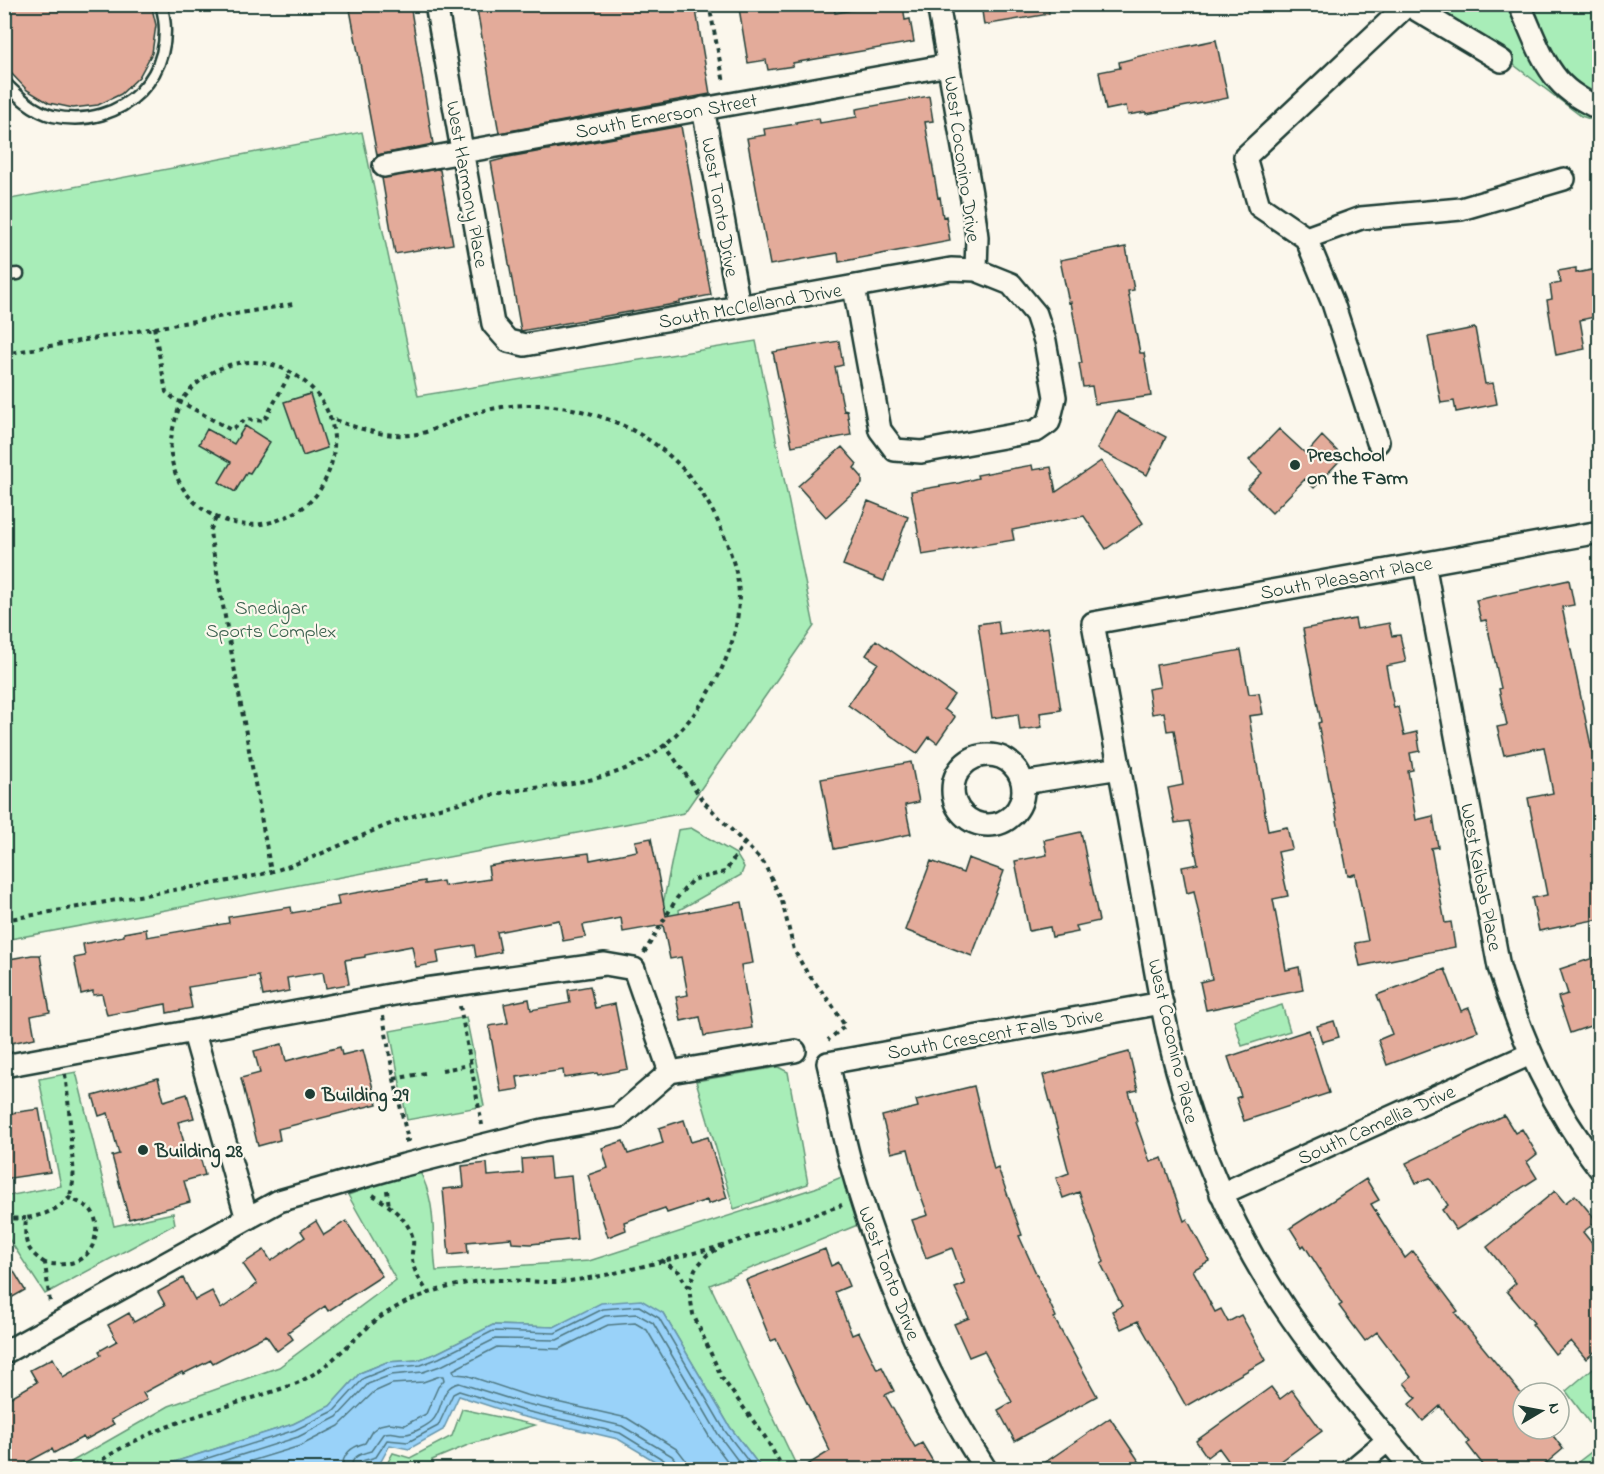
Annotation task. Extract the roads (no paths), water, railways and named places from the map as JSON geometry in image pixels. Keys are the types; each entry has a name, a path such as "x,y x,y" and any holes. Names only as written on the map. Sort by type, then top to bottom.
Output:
{"street":[{"name":"West Harmony Place","path":"436,4 493,324 508,341 525,345"},
{"name":"West Coconino Drive","path":"854,287 880,430 895,450 921,452 1024,434 1036,431 1049,422 1055,397 1045,341 1036,314 1011,284 976,270 977,237 973,205 938,4"},
{"path":"1519,4 1542,54 1557,79 1577,97 1599,109"},
{"path":"1378,442 1334,303 1305,238 1259,206 1245,157 1408,5 1502,61"},
{"name":"South Emerson Street","path":"384,166 949,65"},
{"name":"West Tonto Drive","path":"703,108 739,306"},
{"path":"1305,238 1362,218 1461,209 1564,179"},
{"name":"South McClelland Drive","path":"525,345 951,269 976,270"},
{"name":"South Pleasant Place","path":"1093,623 1599,532"},
{"name":"West Kaibab Place","path":"1424,563 1499,967 1530,1054 1566,1121 1599,1168"},
{"name":"West Coconino Place","path":"1093,623 1162,1003 1176,1068 1196,1132 1221,1194 1257,1263 1305,1338 1413,1470"},
{"path":"1023,783 1120,768"},
{"path":"4,1066 379,997 605,964 634,969 670,1072"},
{"name":"South Crescent Falls Drive","path":"828,1063 1162,1003"},
{"path":"194,1032 247,1219"},
{"path":"4,1353 279,1201 404,1165 543,1130 618,1117 670,1072 795,1052"},
{"name":"South Camellia Drive","path":"1221,1194 1530,1054"},
{"name":"West Tonto Drive","path":"828,1063 850,1161 880,1256 919,1348 965,1437 986,1470"},
{"path":"1352,1470 1388,1440"}],"lane":[{"path":"4,82 24,102 51,116 80,119 109,114 134,99 153,76 164,49 166,20 161,4"},
{"path":"4,275 18,274"}],"water":[{"path":"641,1300 663,1313 730,1427 762,1469 668,1469 618,1439 520,1416 459,1396 443,1430 409,1449 390,1445 380,1463 365,1466 362,1469 159,1469 162,1466 293,1424 330,1406 360,1373 387,1362 418,1360 493,1325 554,1327 601,1303"}],"place":[{"name":"Preschool on the Farm","path":"1295,465"},
{"name":"Building 29","path":"310,1094"},
{"name":"Building 28","path":"143,1150"}],"park label":[{"name":"Snedigar Sports Complex","path":"271,618"}]}
